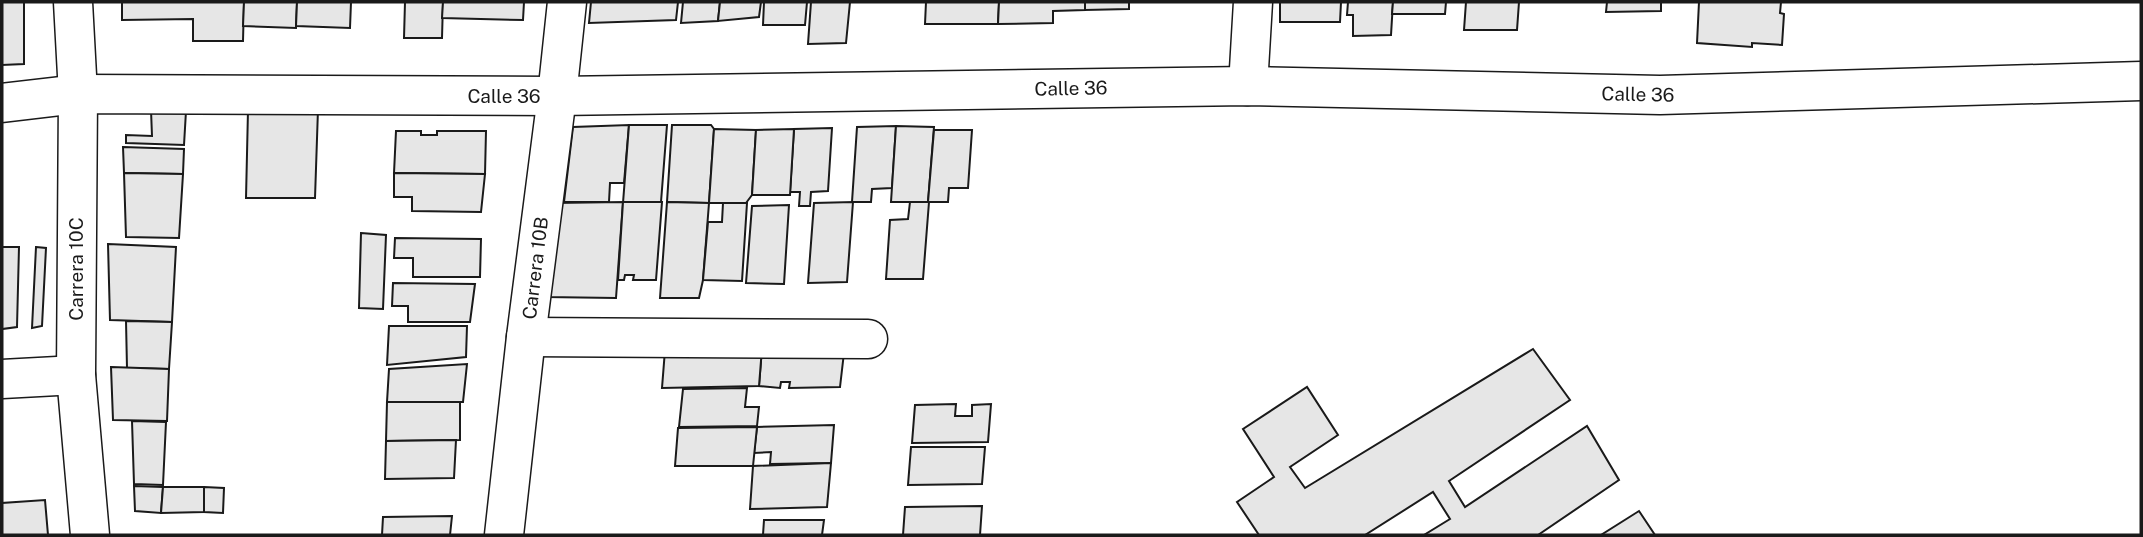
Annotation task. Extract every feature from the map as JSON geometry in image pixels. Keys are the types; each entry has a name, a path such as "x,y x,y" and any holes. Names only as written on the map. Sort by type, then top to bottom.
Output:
{"street":[{"name":"Carrera 10C","path":"73,2 78,94 76,375 90,535"},
{"name":"Carrera 10B","path":"504,535 567,2"},
{"path":"1248,86 1253,2"},
{"name":"Calle 36","path":"2,103 78,94 557,96 1248,86 1660,95 2141,81"},
{"path":"526,337 868,339"},
{"path":"2,379 76,375"}],"building":[{"path":"2,2 24,2 24,64 2,65"},
{"path":"122,2 244,2 243,41 193,41 193,19 122,20"},
{"path":"244,2 297,2 296,28 243,26"},
{"path":"297,2 351,2 350,28 296,26"},
{"path":"405,2 443,2 442,38 404,38"},
{"path":"443,2 524,2 523,20 442,18"},
{"path":"591,2 678,2 676,20 589,23"},
{"path":"683,2 720,2 718,21 681,23"},
{"path":"720,2 761,2 759,17 718,21"},
{"path":"764,2 807,2 805,25 763,25"},
{"path":"811,2 850,2 846,43 808,44"},
{"path":"926,2 999,2 998,24 925,24"},
{"path":"999,2 1085,2 1085,10 1053,11 1053,23 998,24"},
{"path":"1085,2 1129,2 1129,9 1085,10"},
{"path":"1280,2 1341,2 1340,22 1280,22"},
{"path":"1348,2 1393,2 1391,35 1353,36 1353,15 1347,15"},
{"path":"1393,2 1446,2 1445,14 1392,14"},
{"path":"1466,2 1519,2 1517,30 1464,30"},
{"path":"1607,2 1661,2 1661,11 1606,12"},
{"path":"1699,2 1781,2 1780,13 1784,14 1782,45 1752,43 1752,47 1697,43"},
{"path":"318,109 315,198 246,198 248,110"},
{"path":"151,110 186,111 184,145 126,143 126,135 152,136"},
{"path":"629,125 624,183 610,183 609,202 564,202 573,127"},
{"path":"629,125 667,125 661,202 623,203"},
{"path":"672,125 711,125 714,129 709,203 667,202"},
{"path":"896,126 892,188 872,189 871,202 852,202 857,127"},
{"path":"896,126 934,127 928,202 891,202"},
{"path":"832,128 828,191 811,192 810,206 799,206 800,192 790,192 794,129"},
{"path":"714,129 756,130 752,195 746,203 709,203"},
{"path":"794,129 790,195 752,195 756,130"},
{"path":"934,130 972,130 968,188 949,188 948,202 928,202"},
{"path":"396,131 421,131 421,135 437,135 437,131 486,131 485,174 394,173"},
{"path":"123,147 184,149 183,174 124,173"},
{"path":"124,173 183,174 179,238 126,237"},
{"path":"394,173 485,174 481,212 412,211 412,197 394,197"},
{"path":"623,202 616,298 545,297 553,203"},
{"path":"623,202 662,202 656,280 633,280 634,275 625,275 624,280 618,280"},
{"path":"667,202 709,203 699,298 660,298"},
{"path":"853,202 847,282 808,283 814,203"},
{"path":"910,202 929,202 923,279 886,279 890,220 908,219"},
{"path":"723,203 747,203 742,281 703,280 708,222 722,222"},
{"path":"789,205 784,284 746,283 752,206"},
{"path":"361,233 386,235 383,309 359,308"},
{"path":"395,238 481,239 480,277 413,277 413,258 394,258"},
{"path":"108,244 176,247 172,322 110,320"},
{"path":"2,247 19,247 17,327 2,329"},
{"path":"36,247 46,248 42,326 32,328"},
{"path":"393,283 475,284 470,322 408,322 408,306 392,306"},
{"path":"126,321 172,322 169,369 127,368"},
{"path":"389,326 467,326 466,357 387,365"},
{"path":"845,344 840,387 789,388 790,382 781,382 780,388 759,386 762,348"},
{"path":"762,348 759,386 662,388 665,350"},
{"path":"1533,349 1570,400 1449,481 1465,507 1587,426 1619,480 1538,535 1424,535 1450,519 1433,492 1365,535 1259,535 1237,502 1274,477 1243,429 1307,387 1338,435 1290,467 1305,488"},
{"path":"467,364 463,402 387,402 389,369"},
{"path":"111,367 169,369 167,421 113,420"},
{"path":"747,388 745,407 759,407 757,426 679,427 683,389"},
{"path":"387,402 460,402 460,440 386,441"},
{"path":"956,404 955,416 972,416 972,405 991,404 988,442 912,443 915,405"},
{"path":"132,421 166,422 163,485 134,484"},
{"path":"834,425 831,463 770,464 771,452 754,453 757,427"},
{"path":"757,427 753,466 675,466 678,428"},
{"path":"456,440 454,478 385,479 386,441"},
{"path":"911,447 985,447 982,484 908,485"},
{"path":"831,463 827,507 750,509 753,466"},
{"path":"134,486 163,487 161,513 135,511"},
{"path":"163,487 204,487 204,512 161,513"},
{"path":"204,487 224,488 223,513 204,512"},
{"path":"45,500 48,535 2,535 2,503"},
{"path":"982,506 980,535 903,535 905,507"},
{"path":"1639,511 1655,535 1601,535"},
{"path":"452,516 450,535 382,535 383,517"},
{"path":"764,520 824,520 822,535 763,535"}]}
